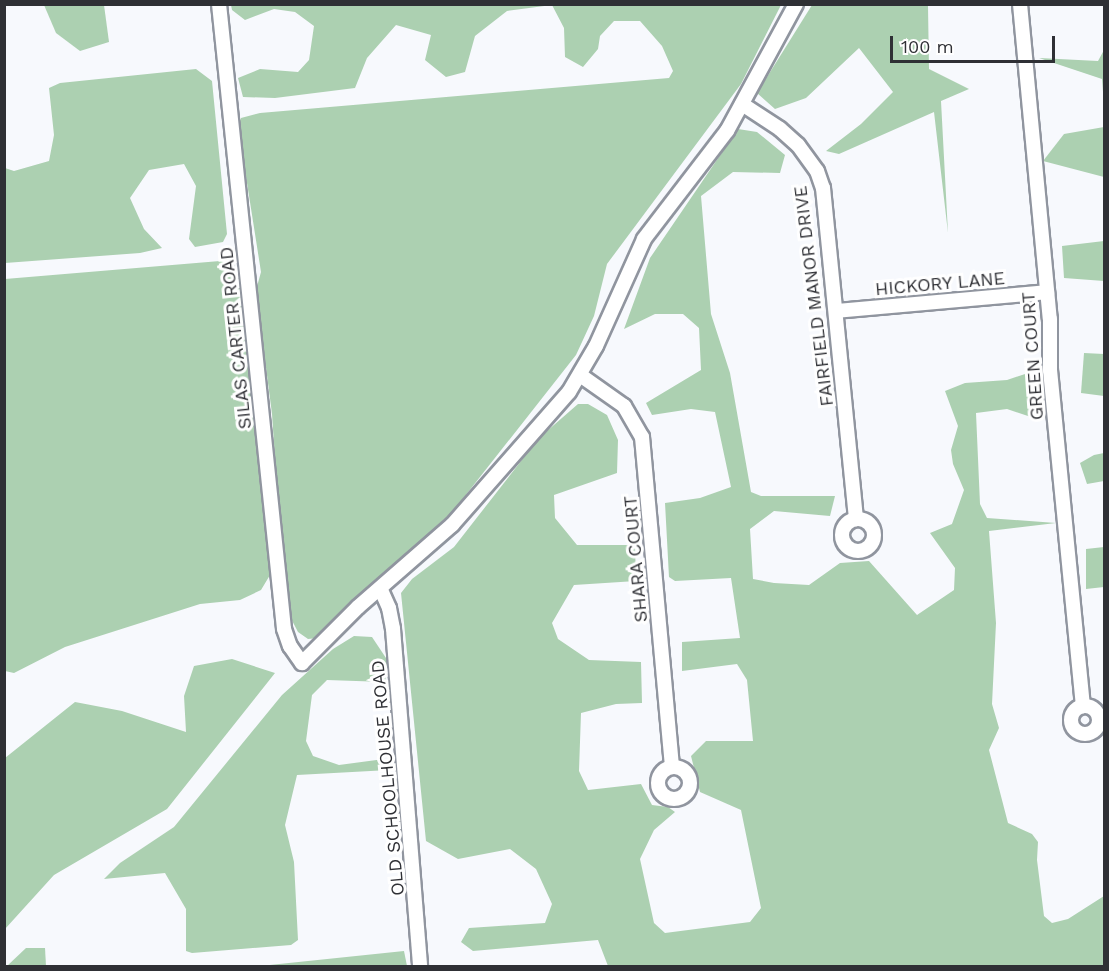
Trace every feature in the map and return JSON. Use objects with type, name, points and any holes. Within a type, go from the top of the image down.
[{"type":"street","name":"SILAS CARTER ROAD","points":[[219,4],[284,629],[290,646],[302,663],[358,606],[381,590]]},
{"type":"street","points":[[381,590],[452,525],[551,413],[580,375],[644,239],[720,140],[796,4]]},
{"type":"street","name":"GREEN COURT","points":[[1020,4],[1047,292],[1050,370],[1083,706]]},
{"type":"street","name":"FAIRFIELD MANOR DRIVE","points":[[742,104],[780,129],[798,145],[816,171],[826,211],[856,519]]},
{"type":"street","name":"HICKORY LANE","points":[[836,311],[1047,292]]},
{"type":"street","name":"SHARA COURT","points":[[580,375],[624,406],[642,437],[672,767]]},
{"type":"street","name":"OLD SCHOOLHOUSE ROAD","points":[[381,590],[389,608],[393,629],[420,966]]},
{"type":"green space","points":[[44,5],[104,5],[109,42],[80,51],[56,33]]},
{"type":"green space","points":[[231,5],[552,5],[507,11],[475,36],[465,72],[446,77],[425,60],[431,35],[396,25],[367,58],[355,88],[275,98],[243,97],[238,78],[260,69],[298,72],[309,60],[314,26],[295,12],[274,9],[245,20],[232,10]]},
{"type":"green space","points":[[552,5],[781,5],[741,84],[607,264],[594,316],[576,355],[454,510],[318,638],[308,639],[298,632],[285,607],[272,414],[256,290],[261,272],[238,126],[241,118],[260,113],[669,78],[673,71],[662,46],[640,21],[614,21],[600,36],[598,49],[583,67],[565,57],[564,28]]},
{"type":"green space","points":[[812,5],[937,5],[928,6],[929,69],[969,89],[941,101],[948,233],[934,112],[839,154],[826,151],[861,124],[893,92],[859,48],[806,98],[775,109],[757,93]]},
{"type":"green space","points":[[1104,50],[1104,105],[1102,79],[1039,58],[1098,61]]},
{"type":"green space","points":[[196,69],[212,81],[227,234],[223,242],[195,247],[189,239],[196,186],[184,164],[149,170],[130,198],[144,229],[162,248],[140,253],[5,263],[5,168],[14,171],[49,161],[54,135],[49,88],[60,83]]},
{"type":"green space","points":[[1104,127],[1104,177],[1043,161],[1064,134]]},
{"type":"green space","points":[[738,129],[757,132],[785,155],[780,173],[733,172],[701,196],[711,314],[730,373],[751,492],[761,496],[835,496],[830,516],[774,511],[750,529],[753,579],[809,585],[840,563],[869,561],[917,615],[954,590],[955,568],[930,533],[952,524],[964,490],[953,464],[951,450],[958,426],[945,391],[965,383],[1007,380],[1037,370],[1040,397],[1031,417],[1007,409],[976,413],[980,504],[987,518],[1056,523],[989,531],[996,623],[992,704],[999,728],[989,750],[1008,823],[1032,834],[1038,842],[1037,860],[1044,916],[1052,923],[1068,919],[1104,896],[1104,966],[608,966],[598,940],[473,951],[461,942],[469,928],[545,923],[552,904],[536,869],[510,849],[458,859],[426,841],[401,593],[412,579],[454,547],[539,438],[578,404],[588,404],[607,415],[618,440],[617,473],[554,495],[555,518],[577,545],[635,545],[636,581],[574,585],[552,623],[558,639],[589,660],[641,662],[642,703],[616,704],[581,713],[579,771],[588,790],[641,784],[652,805],[668,807],[675,812],[654,830],[640,859],[654,923],[665,933],[750,922],[761,908],[741,810],[700,792],[691,756],[706,741],[753,741],[747,680],[737,664],[682,671],[682,642],[740,638],[731,578],[675,581],[669,577],[665,503],[700,498],[731,487],[715,412],[691,409],[652,415],[646,403],[701,370],[699,328],[683,314],[655,314],[624,329],[650,258]]},
{"type":"green space","points":[[1104,241],[1104,281],[1064,278],[1062,246]]},
{"type":"green space","points":[[220,261],[234,264],[240,289],[273,570],[261,590],[240,600],[200,604],[65,647],[14,673],[5,671],[5,279]]},
{"type":"green space","points":[[1084,353],[1104,354],[1104,396],[1081,393]]},
{"type":"green space","points":[[1104,453],[1104,481],[1087,484],[1080,463],[1094,455]]},
{"type":"green space","points":[[1104,547],[1104,587],[1086,589],[1086,549]]},
{"type":"green space","points":[[354,636],[372,637],[388,661],[385,682],[327,680],[312,695],[306,741],[313,756],[339,765],[384,759],[389,770],[297,775],[285,825],[294,862],[298,940],[291,945],[192,953],[186,951],[186,909],[165,873],[104,879],[120,863],[174,827],[282,695],[333,649]]},
{"type":"green space","points":[[232,659],[275,673],[167,809],[54,875],[5,929],[5,758],[75,702],[122,711],[186,732],[184,696],[194,666]]},
{"type":"green space","points":[[26,948],[45,948],[46,966],[7,966]]},
{"type":"green space","points":[[404,951],[407,966],[260,966]]}]
